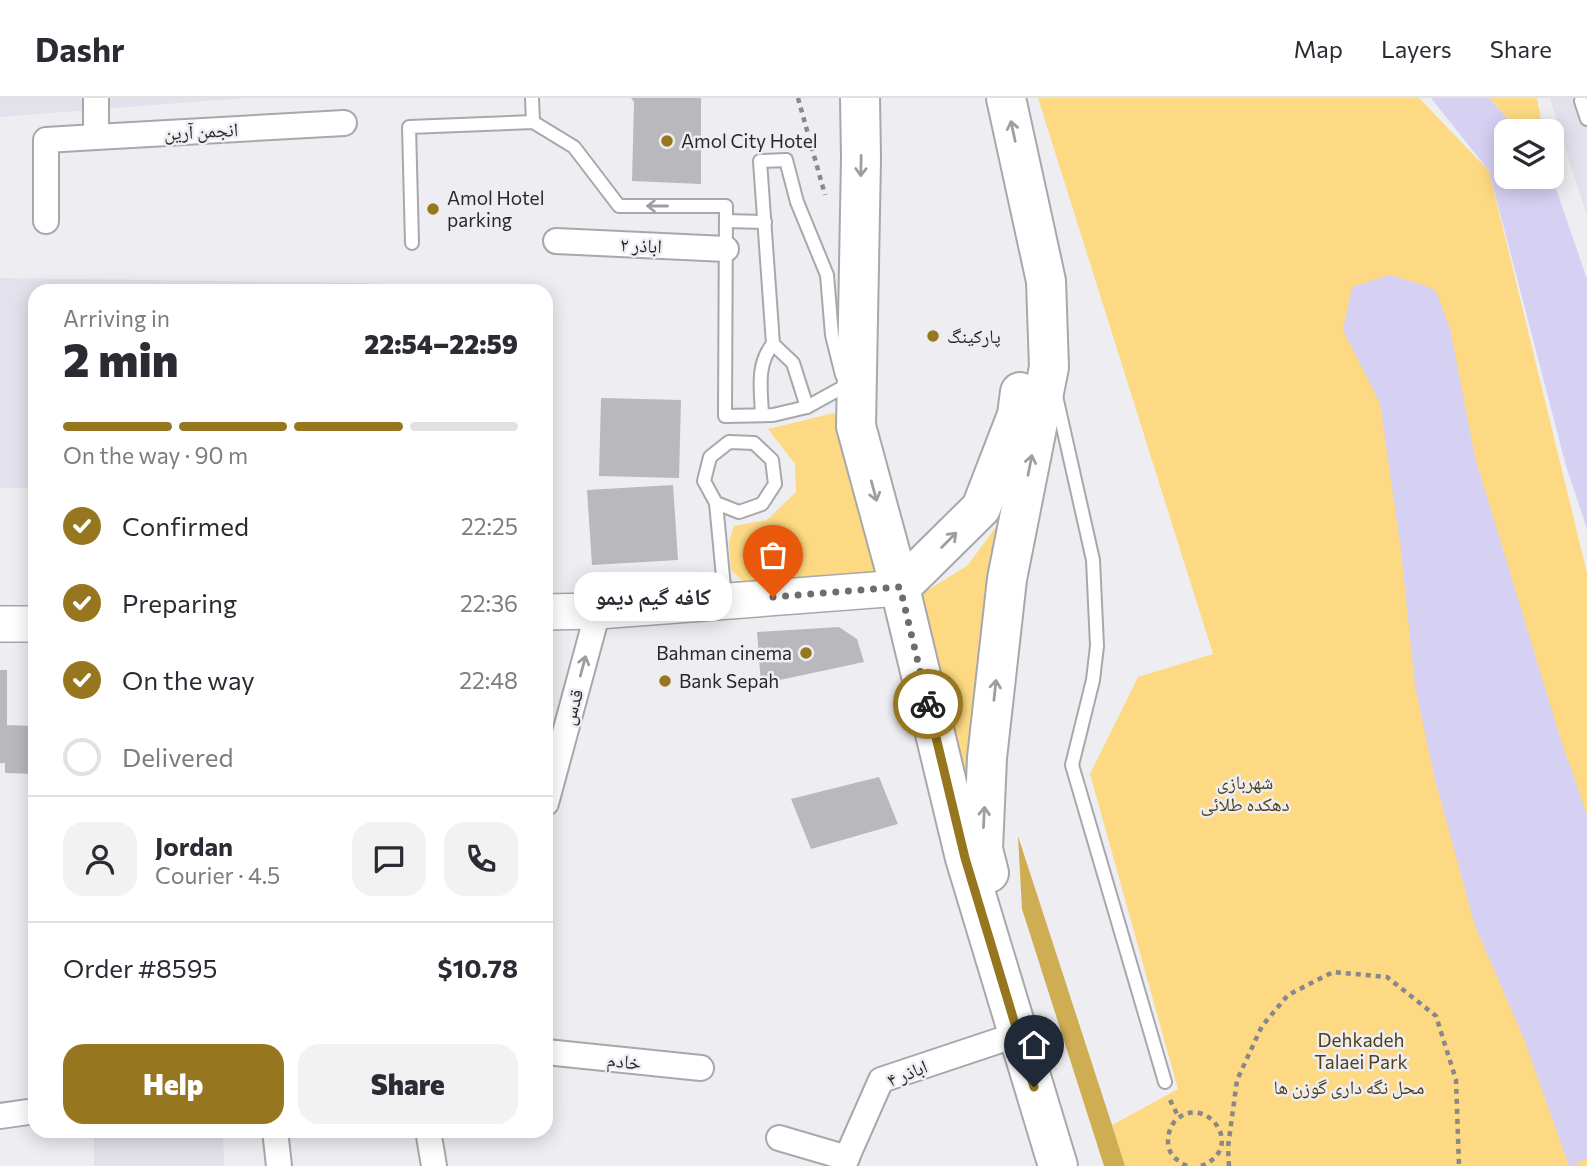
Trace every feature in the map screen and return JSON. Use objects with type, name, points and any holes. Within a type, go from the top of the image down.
[{"type":"main road","points":[[860,98],[856,426],[900,587],[965,858],[1058,1166]]},
{"type":"main road","points":[[1006,98],[1046,281],[1049,367],[1007,579],[988,758],[983,849],[1033,1029],[1076,1166]]},
{"type":"main road","points":[[553,612],[598,611],[900,587],[981,508],[1017,415],[1028,337],[1024,182]]},
{"type":"main road","points":[[0,624],[28,624]]},
{"type":"street","points":[[96,98],[96,136]]},
{"type":"street","name":"انجمن آرین","points":[[46,220],[46,140],[344,123]]},
{"type":"street","name":"اباذر ۲","points":[[556,242],[726,249]]},
{"type":"street","name":"قدس","points":[[553,777],[598,611]]},
{"type":"street","name":"اباذر ۴","points":[[845,1162],[881,1080],[1018,1034]]},
{"type":"street","name":"خادم","points":[[553,1053],[701,1069]]},
{"type":"street","points":[[0,1116],[28,1112]]},
{"type":"street","points":[[276,1138],[279,1166]]},
{"type":"street","points":[[429,1138],[434,1166]]},
{"type":"street","points":[[779,1138],[845,1162]]},
{"type":"lane","points":[[532,98],[533,122]]},
{"type":"lane","points":[[1581,101],[1587,119]]},
{"type":"lane","points":[[412,243],[409,127],[533,122],[575,147],[619,206],[726,206],[725,416],[773,415],[807,407],[845,386]]},
{"type":"lane","points":[[807,407],[793,363],[774,344],[760,161],[786,160],[797,202],[827,275],[832,335],[856,426]]},
{"type":"lane","points":[[726,220],[765,222]]},
{"type":"lane","points":[[762,415],[761,372],[764,355],[774,344]]},
{"type":"lane","points":[[1049,367],[1093,559],[1097,646],[1072,765],[1165,1082]]},
{"type":"lane","points":[[716,503],[738,512],[762,505],[775,484],[772,460],[754,443],[729,442],[710,457],[704,481],[716,503],[725,601]]},
{"type":"path","points":[[798,98],[829,208]]},
{"type":"path","points":[[1229,1166],[1229,1143],[1237,1080],[1262,1026],[1288,995],[1333,972],[1387,977],[1436,1016],[1456,1080],[1459,1166]]},
{"type":"path","points":[[1187,1166],[1173,1156],[1168,1148],[1168,1133],[1179,1118],[1195,1113],[1204,1115],[1217,1124],[1221,1133],[1222,1142],[1216,1157],[1201,1166]]},
{"type":"path","points":[[1222,1142],[1229,1143]]},
{"type":"shaded area","points":[[0,98],[246,98],[0,117]]},
{"type":"shaded area","points":[[1431,98],[1489,98],[1508,119],[1494,119],[1494,189],[1556,189],[1587,279],[1587,529],[1566,466],[1489,171]]},
{"type":"shaded area","points":[[1550,98],[1587,98],[1587,216],[1564,144],[1564,119],[1556,119]]},
{"type":"shaded area","points":[[1389,275],[1436,291],[1450,328],[1475,457],[1560,737],[1587,815],[1587,1158],[1572,1166],[1569,1166],[1524,1039],[1475,926],[1434,776],[1415,686],[1401,551],[1380,403],[1343,330],[1352,287]]},
{"type":"shaded area","points":[[0,278],[377,284],[28,284],[28,488],[0,488]]},
{"type":"shaded area","points":[[1018,836],[1125,1166],[1104,1166],[1022,909]]},
{"type":"shaded area","points":[[94,1138],[223,1138],[224,1166],[94,1166]]},
{"type":"green space","name":"Dehkadeh Talaei Park","points":[[1038,98],[1419,98],[1489,171],[1587,573],[1587,1166],[1125,1166],[1112,1125],[1178,1089],[1090,774],[1138,677],[1213,654]]},
{"type":"green space","points":[[1489,98],[1537,98],[1541,119],[1508,119]]},
{"type":"green space","points":[[834,413],[846,437],[880,573],[744,582],[731,570],[729,541],[734,526],[767,520],[796,492],[795,464],[768,429]]},
{"type":"green space","points":[[1007,505],[968,818],[922,594],[968,565],[998,524]]},
{"type":"building","name":"Amol City Hotel","points":[[631,98],[701,98],[701,184],[632,181],[634,102]]},
{"type":"building","points":[[601,398],[681,400],[679,478],[599,476]]},
{"type":"building","points":[[673,485],[678,560],[592,565],[587,490]]},
{"type":"building","points":[[839,627],[857,639],[864,662],[761,684],[757,632]]},
{"type":"building","points":[[0,670],[7,670],[7,725],[28,726],[28,774],[5,773],[5,763],[0,763]]},
{"type":"building","points":[[879,777],[898,824],[811,849],[791,799]]},
{"type":"way so far","points":[[773,597],[900,587],[928,704]]},
{"type":"place","name":"Amol City Hotel","points":[[667,141]]},
{"type":"place","name":"Amol Hotel parking","points":[[433,209]]},
{"type":"place","name":"پارکینگ","points":[[933,336]]},
{"type":"place","name":"کافه گیم دیمو","points":[[773,597]]},
{"type":"place","name":"Bahman cinema","points":[[806,653]]},
{"type":"place","name":"Bank Sepah","points":[[665,681]]},
{"type":"route","points":[[928,704],[965,858],[1034,1087]]},
{"type":"park label","name":"شهربازی دهکده طلائی","points":[[1245,793]]},
{"type":"park label","name":"محل نگه داری گوزن ها","points":[[1349,1087]]}]
